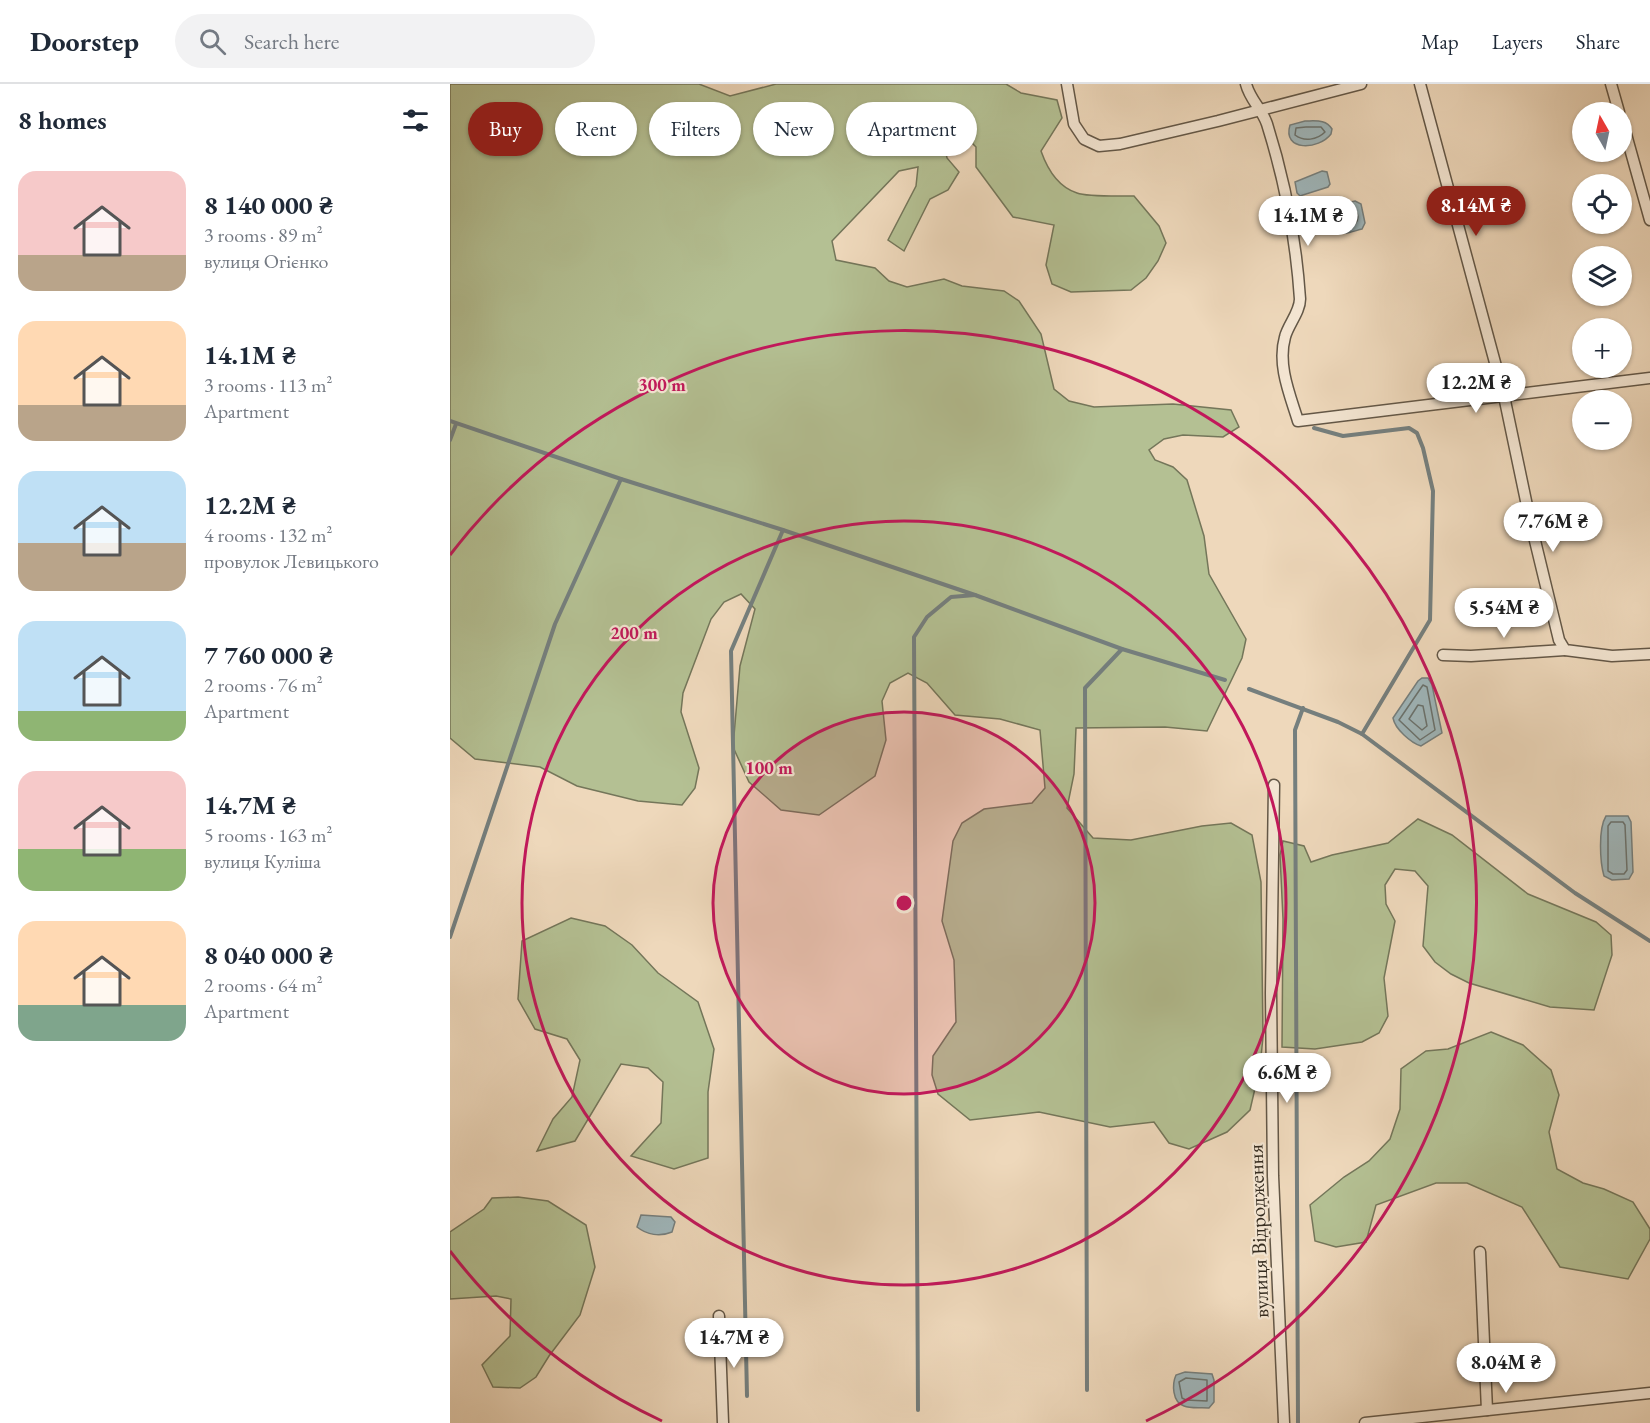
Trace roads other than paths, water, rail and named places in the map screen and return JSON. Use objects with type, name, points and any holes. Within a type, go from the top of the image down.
[{"type":"street","points":[[1066,84],[1074,124],[1084,139],[1099,146],[1120,144],[1260,111],[1361,84]]},
{"type":"street","points":[[1246,84],[1250,96],[1266,121],[1289,208],[1300,303],[1286,335],[1281,354],[1298,421],[1650,378]]},
{"type":"street","points":[[1420,84],[1504,396],[1530,520],[1559,640],[1565,650]]},
{"type":"street","points":[[1611,84],[1616,102]]},
{"type":"street","points":[[1632,156],[1650,220]]},
{"type":"street","points":[[1443,655],[1471,656],[1565,650],[1612,656],[1650,654]]},
{"type":"street","name":"вулиця Відродження","points":[[1274,785],[1271,993],[1273,1176],[1284,1423]]},
{"type":"street","points":[[1480,1252],[1487,1410]]},
{"type":"street","points":[[719,1316],[723,1423]]},
{"type":"street","points":[[1365,1423],[1650,1393]]},
{"type":"water","points":[[1305,121],[1320,121],[1327,124],[1332,129],[1331,134],[1311,145],[1296,144],[1291,140],[1289,134],[1290,125]]},
{"type":"water","points":[[1322,171],[1327,172],[1330,184],[1328,187],[1300,196],[1297,193],[1295,182]]},
{"type":"water","points":[[1355,201],[1361,204],[1365,223],[1362,229],[1340,232],[1334,217],[1334,206]]},
{"type":"water","points":[[1422,678],[1428,678],[1432,685],[1442,733],[1421,746],[1404,735],[1393,718]]},
{"type":"water","points":[[1606,816],[1628,816],[1631,822],[1633,872],[1629,879],[1612,880],[1604,876],[1601,846],[1603,822]]},
{"type":"water","points":[[641,1215],[671,1217],[675,1222],[672,1232],[658,1235],[641,1230],[637,1227]]},
{"type":"water","points":[[1185,1372],[1212,1374],[1214,1402],[1209,1408],[1187,1407],[1177,1401],[1174,1392],[1176,1375]]},
{"type":"waterway","points":[[450,421],[975,595],[1122,649],[1225,680]]},
{"type":"waterway","points":[[450,440],[456,424]]},
{"type":"waterway","points":[[1314,428],[1343,436],[1409,428],[1417,433],[1423,448],[1433,491],[1430,620],[1362,734]]},
{"type":"waterway","points":[[450,937],[555,624],[621,479]]},
{"type":"waterway","points":[[747,1396],[731,651],[783,530]]},
{"type":"waterway","points":[[918,1410],[914,637],[927,617],[951,597],[975,595]]},
{"type":"waterway","points":[[1087,1390],[1085,688],[1122,649]]},
{"type":"waterway","points":[[1249,689],[1338,722],[1362,734],[1575,893],[1650,941]]},
{"type":"waterway","points":[[1298,1423],[1295,730],[1303,708]]}]
